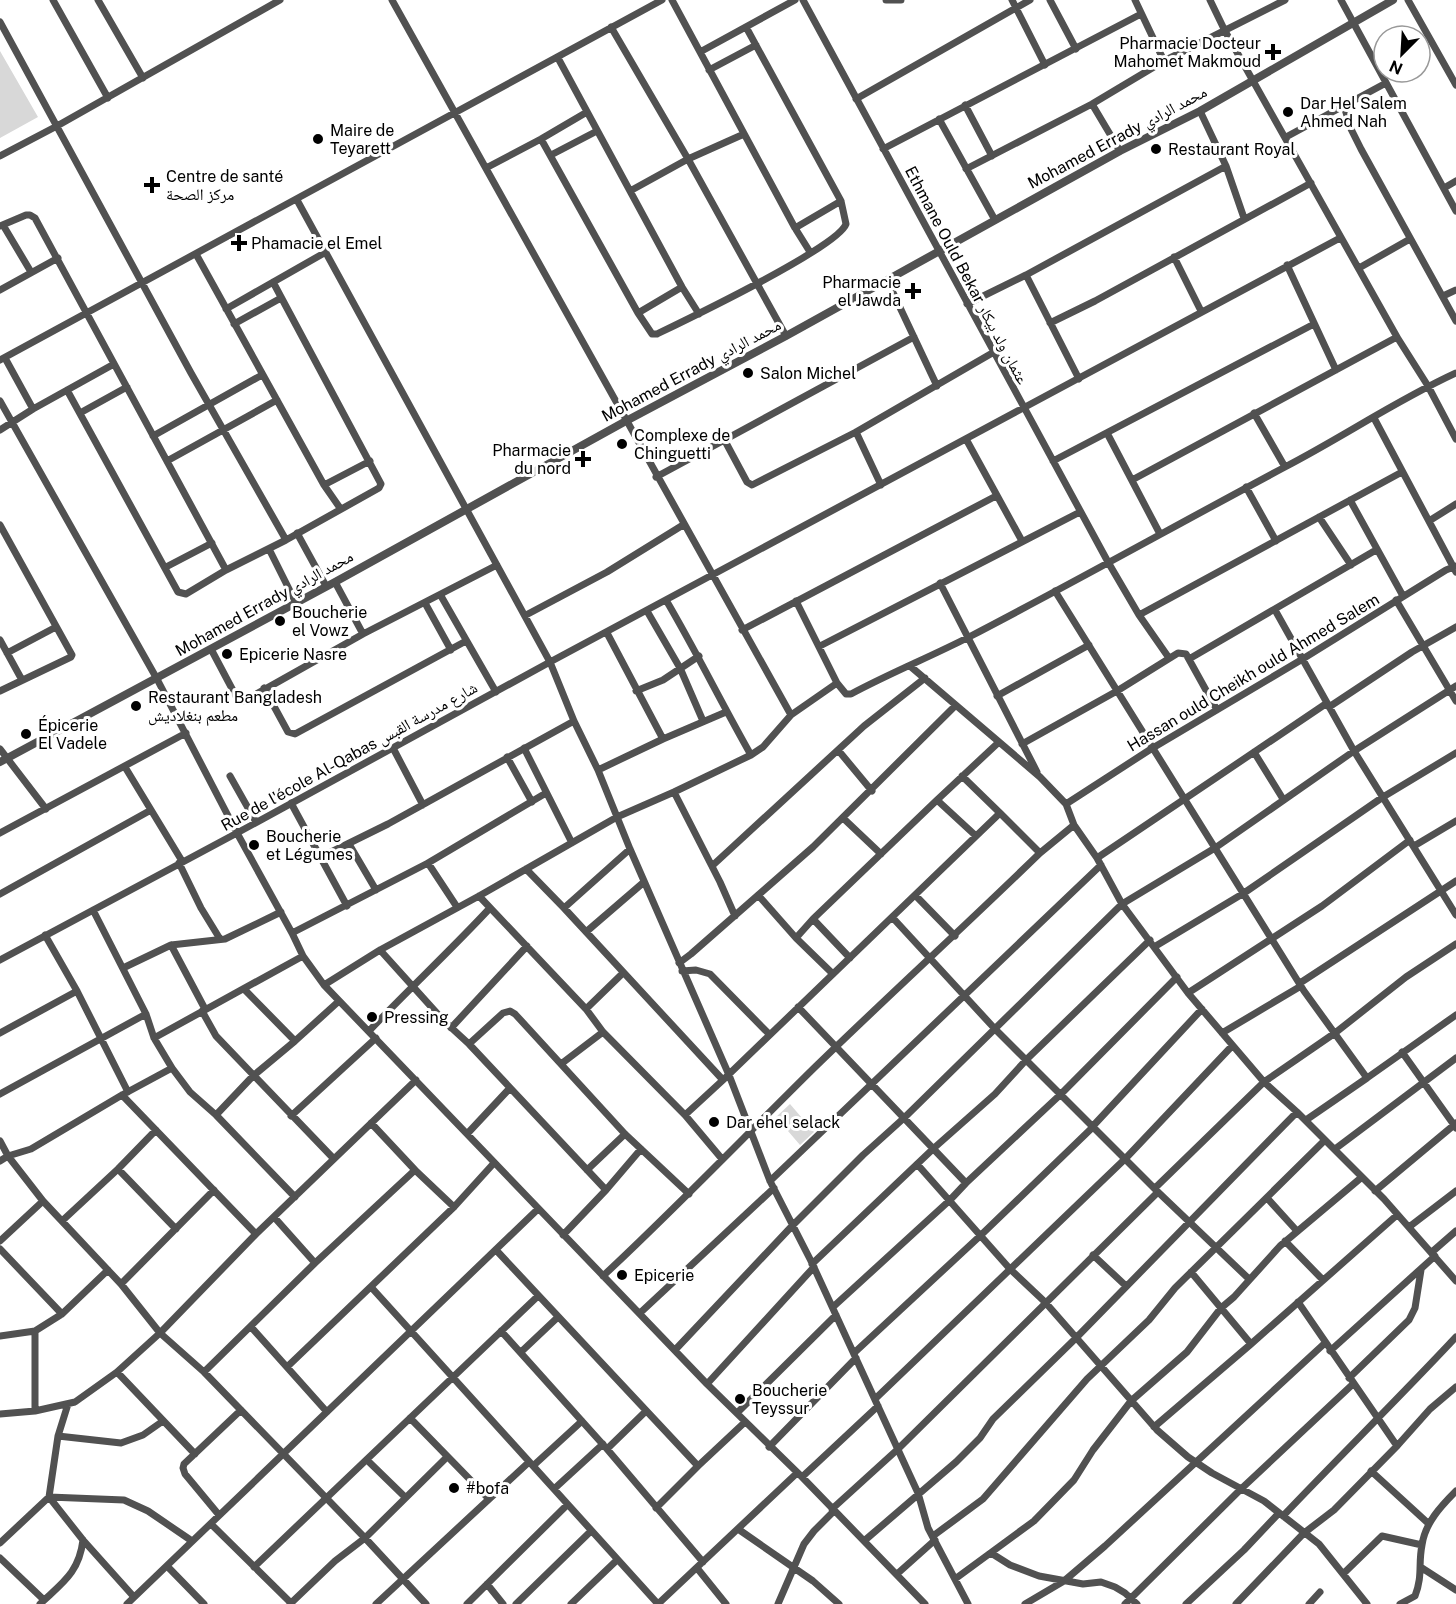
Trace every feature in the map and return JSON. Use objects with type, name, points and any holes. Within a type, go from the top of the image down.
[{"type":"street","points":[[53,0],[108,98]]},
{"type":"street","points":[[98,0],[143,78]]},
{"type":"street","points":[[0,156],[108,98],[280,0]]},
{"type":"street","points":[[392,0],[711,576],[791,715]]},
{"type":"street","points":[[33,409],[3,359],[662,0]]},
{"type":"street","points":[[672,0],[810,252]]},
{"type":"street","points":[[700,52],[795,0]]},
{"type":"street","name":"Ethmane Ould Bekar عثمان ولد بيكار","points":[[803,0],[1080,512],[1139,615],[1169,657]]},
{"type":"street","points":[[886,0],[901,0]]},
{"type":"street","points":[[1012,0],[1045,65]]},
{"type":"street","points":[[856,99],[1030,0]]},
{"type":"street","points":[[1050,0],[1076,48]]},
{"type":"street","points":[[1134,0],[1164,61]]},
{"type":"street","points":[[1210,0],[1340,238],[1428,386],[1456,439]]},
{"type":"street","points":[[966,169],[1092,104],[1164,61],[1285,0]]},
{"type":"street","points":[[1341,0],[1372,56]]},
{"type":"street","name":"Mohamed Errady محمد الرادي","points":[[4,760],[211,650],[1120,151],[1200,111],[1393,0]]},
{"type":"street","points":[[1408,0],[1456,85]]},
{"type":"street","points":[[884,149],[1141,14]]},
{"type":"street","points":[[0,22],[190,373],[210,404],[286,540]]},
{"type":"street","points":[[611,27],[688,159],[786,336]]},
{"type":"street","points":[[541,139],[638,313],[655,335],[804,258],[844,229],[846,224],[841,201],[746,27]]},
{"type":"street","points":[[709,70],[756,45]]},
{"type":"street","points":[[558,58],[682,287],[699,314]]},
{"type":"street","points":[[1286,137],[1384,84]]},
{"type":"street","points":[[1387,84],[1456,211]]},
{"type":"street","points":[[1092,104],[1120,151]]},
{"type":"street","points":[[965,105],[992,156]]},
{"type":"street","points":[[1344,106],[1351,129],[1456,321]]},
{"type":"street","points":[[1200,111],[1226,166],[1244,218]]},
{"type":"street","points":[[486,168],[587,112]]},
{"type":"street","points":[[939,119],[994,220]]},
{"type":"street","points":[[551,155],[597,131]]},
{"type":"street","points":[[630,191],[688,159],[744,134]]},
{"type":"street","points":[[967,304],[1026,275],[1226,166]]},
{"type":"street","points":[[1444,189],[1456,181]]},
{"type":"street","points":[[1050,322],[1095,301],[1311,183]]},
{"type":"street","points":[[297,200],[550,662],[574,721],[598,770],[726,1077],[752,1129],[770,1181],[813,1265],[898,1449],[918,1493],[928,1528],[968,1604]]},
{"type":"street","points":[[795,228],[841,201]]},
{"type":"street","points":[[31,272],[1,226],[26,215],[33,216],[58,258],[226,570]]},
{"type":"street","name":"Rue de l'école Al-Qabas شارع مدرسة القبس","points":[[0,960],[1340,238]]},
{"type":"street","points":[[1359,268],[1410,239]]},
{"type":"street","points":[[226,309],[326,252]]},
{"type":"street","points":[[196,254],[324,485],[340,508]]},
{"type":"street","points":[[1174,257],[1201,311]]},
{"type":"street","points":[[0,290],[58,258]]},
{"type":"street","points":[[1287,265],[1336,370]]},
{"type":"street","points":[[1026,275],[1079,379]]},
{"type":"street","points":[[887,280],[937,386]]},
{"type":"street","points":[[67,390],[178,592],[186,594],[379,488],[381,484],[273,282]]},
{"type":"street","points":[[638,313],[682,287]]},
{"type":"street","points":[[1443,296],[1456,290]]},
{"type":"street","points":[[234,324],[281,298]]},
{"type":"street","points":[[1053,461],[1314,324]]},
{"type":"street","points":[[1132,480],[1397,337]]},
{"type":"street","points":[[656,477],[914,338]]},
{"type":"street","points":[[725,441],[747,482],[752,485],[856,432],[994,352]]},
{"type":"street","points":[[0,430],[114,364]]},
{"type":"street","points":[[796,602],[837,683],[848,694],[968,638],[1285,467],[1428,386],[1456,373]]},
{"type":"street","points":[[153,436],[262,375]]},
{"type":"street","points":[[80,413],[127,387]]},
{"type":"street","points":[[167,461],[277,400]]},
{"type":"street","points":[[0,401],[157,679],[303,956],[324,985],[707,1384],[926,1604]]},
{"type":"street","points":[[1254,413],[1285,467]]},
{"type":"street","points":[[1374,418],[1455,569]]},
{"type":"street","points":[[856,432],[881,485]]},
{"type":"street","points":[[1107,433],[1160,534]]},
{"type":"street","points":[[966,439],[1022,541]]},
{"type":"street","points":[[324,485],[370,461]]},
{"type":"street","points":[[1139,615],[1402,472]]},
{"type":"street","points":[[1246,487],[1276,541]]},
{"type":"street","points":[[742,630],[996,496]]},
{"type":"street","points":[[1350,500],[1422,646],[1453,688],[1456,701]]},
{"type":"street","points":[[1429,521],[1456,504]]},
{"type":"street","points":[[820,646],[1080,512]]},
{"type":"street","points":[[1319,517],[1351,565]]},
{"type":"street","points":[[0,525],[71,653],[71,657],[0,691]]},
{"type":"street","points":[[526,615],[607,572],[683,525]]},
{"type":"street","points":[[297,534],[326,586]]},
{"type":"street","points":[[166,567],[212,543]]},
{"type":"street","points":[[269,549],[296,603]]},
{"type":"street","points":[[1189,659],[1376,550]]},
{"type":"street","points":[[211,650],[240,701],[363,634],[497,566]]},
{"type":"street","name":"Hassan ould Cheikh ould Ahmed Salem","points":[[1065,804],[1151,748],[1301,660],[1446,570],[1455,569]]},
{"type":"street","points":[[335,582],[363,634]]},
{"type":"street","points":[[940,583],[1040,777]]},
{"type":"street","points":[[1055,591],[1300,985],[1367,1078]]},
{"type":"street","points":[[441,596],[496,692]]},
{"type":"street","points":[[666,600],[699,656],[726,712],[751,755]]},
{"type":"street","points":[[426,603],[451,650]]},
{"type":"street","points":[[1275,610],[1354,751],[1456,915]]},
{"type":"street","points":[[647,611],[680,668],[703,722]]},
{"type":"street","points":[[7,653],[56,627]]},
{"type":"street","points":[[770,1181],[963,996],[1099,861],[1184,799],[1254,752],[1456,627]]},
{"type":"street","points":[[607,633],[663,739]]},
{"type":"street","points":[[0,640],[22,680]]},
{"type":"street","points":[[264,688],[288,732],[295,734],[466,641]]},
{"type":"street","points":[[997,696],[1089,645]]},
{"type":"street","points":[[1022,744],[1117,691],[1169,657],[1182,652],[1186,654],[1217,710]]},
{"type":"street","points":[[636,691],[663,680],[699,656]]},
{"type":"street","points":[[910,666],[1040,777],[1065,804],[1074,825],[1099,861],[1122,904],[1188,993],[1264,1082],[1335,1149],[1434,1254],[1456,1281]]},
{"type":"street","points":[[711,866],[864,726],[925,678]]},
{"type":"street","points":[[324,985],[380,950],[617,817],[751,755],[763,747],[791,715],[837,683]]},
{"type":"street","points":[[675,1350],[792,1226],[863,1155],[904,1118],[1122,904],[1215,848],[1354,751],[1453,688]]},
{"type":"street","points":[[679,963],[735,916],[843,818],[955,706]]},
{"type":"street","points":[[598,770],[726,712]]},
{"type":"street","points":[[321,857],[423,805],[574,721]]},
{"type":"street","points":[[0,833],[186,733]]},
{"type":"street","points":[[796,938],[813,919],[999,742]]},
{"type":"street","points":[[0,748],[4,760],[46,809]]},
{"type":"street","points":[[393,748],[423,805]]},
{"type":"street","points":[[524,748],[572,843]]},
{"type":"street","points":[[838,750],[872,790]]},
{"type":"street","points":[[1254,752],[1283,799]]},
{"type":"street","points":[[707,1384],[813,1265],[934,1148],[995,1094],[1027,1059],[1152,943],[1244,893],[1383,797],[1456,753]]},
{"type":"street","points":[[507,757],[532,802]]},
{"type":"street","points":[[125,767],[181,862],[201,908],[220,939]]},
{"type":"street","points":[[230,776],[256,822]]},
{"type":"street","points":[[962,776],[1040,853]]},
{"type":"street","points":[[674,792],[735,916]]},
{"type":"street","points":[[292,933],[428,863],[546,793]]},
{"type":"street","points":[[937,800],[976,836]]},
{"type":"street","points":[[291,803],[347,906]]},
{"type":"street","points":[[0,894],[151,810]]},
{"type":"street","points":[[685,1114],[1000,813]]},
{"type":"street","points":[[843,818],[881,854]]},
{"type":"street","points":[[1188,993],[1273,939],[1412,843],[1456,821]]},
{"type":"street","points":[[603,1276],[690,1194],[722,1159],[836,1047],[1040,853],[1074,825]]},
{"type":"street","points":[[349,844],[376,890]]},
{"type":"street","points":[[564,908],[630,849]]},
{"type":"street","points":[[428,863],[458,907]]},
{"type":"street","points":[[526,869],[623,973],[726,1077]]},
{"type":"street","points":[[1222,1033],[1300,985],[1456,880]]},
{"type":"street","points":[[586,932],[644,882]]},
{"type":"street","points":[[758,895],[832,974]]},
{"type":"street","points":[[915,895],[955,936]]},
{"type":"street","points":[[479,896],[586,1009],[603,1032],[685,1114],[722,1159]]},
{"type":"street","points":[[369,1031],[411,986],[451,951],[490,908]]},
{"type":"street","points":[[93,910],[146,1014],[154,1038],[172,1068],[190,1092],[216,1115],[295,1197]]},
{"type":"street","points":[[123,968],[171,945],[225,939],[281,912]]},
{"type":"street","points":[[892,917],[995,1029],[1249,1279]]},
{"type":"street","points":[[813,919],[850,958]]},
{"type":"street","points":[[45,936],[77,991],[125,1094],[156,1130],[256,1234]]},
{"type":"street","points":[[778,1604],[804,1544],[833,1510],[898,1449],[1264,1082],[1335,1033],[1406,977],[1456,944]]},
{"type":"street","points":[[171,945],[216,1036],[334,1159]]},
{"type":"street","points":[[451,1028],[527,946]]},
{"type":"street","points":[[380,950],[411,986],[469,1044],[606,1191]]},
{"type":"street","points":[[154,1038],[303,956]]},
{"type":"street","points":[[682,971],[696,970],[710,974],[769,1034]]},
{"type":"street","points":[[586,1009],[623,973]]},
{"type":"street","points":[[833,1307],[1061,1094],[1177,977]]},
{"type":"street","points":[[244,989],[295,1041]]},
{"type":"street","points":[[0,1034],[77,991]]},
{"type":"street","points":[[216,1115],[253,1076],[339,1001]]},
{"type":"street","points":[[798,1007],[966,1183]]},
{"type":"street","points":[[769,1447],[855,1355],[1094,1126],[1202,1010]]},
{"type":"street","points":[[469,1044],[503,1013],[510,1011],[625,1134],[690,1194]]},
{"type":"street","points":[[0,1094],[146,1014]]},
{"type":"street","points":[[1306,1120],[1456,1015]]},
{"type":"street","points":[[561,1064],[603,1032]]},
{"type":"street","points":[[291,1116],[376,1038]]},
{"type":"street","points":[[371,1287],[658,1604],[800,1475],[876,1402],[1126,1158],[1232,1046]]},
{"type":"street","points":[[1375,1191],[1455,1125],[1402,1052]]},
{"type":"street","points":[[1335,1149],[1456,1058]]},
{"type":"street","points":[[0,1161],[31,1149],[172,1068]]},
{"type":"street","points":[[0,1414],[35,1411],[68,1404],[85,1396],[117,1372],[416,1080]]},
{"type":"street","points":[[467,1134],[510,1088]]},
{"type":"street","points":[[864,1541],[964,1454],[980,1438],[993,1419],[1298,1112]]},
{"type":"street","points":[[371,1123],[454,1207]]},
{"type":"street","points":[[62,1221],[156,1130]]},
{"type":"street","points":[[587,1170],[625,1134]]},
{"type":"street","points":[[897,1574],[934,1538],[983,1499],[1099,1366],[1149,1320],[1175,1288],[1325,1140]]},
{"type":"street","points":[[0,1141],[8,1156],[42,1201],[121,1284],[159,1333],[204,1372],[426,1604]]},
{"type":"street","points":[[563,1235],[606,1191],[641,1149]]},
{"type":"street","points":[[287,1366],[454,1207],[494,1163]]},
{"type":"street","points":[[917,1164],[1010,1269],[1045,1302],[1154,1427],[1196,1462],[1240,1490],[1257,1496],[1319,1544],[1367,1604]]},
{"type":"street","points":[[118,1169],[176,1229]]},
{"type":"street","points":[[204,1372],[315,1263],[415,1170]]},
{"type":"street","points":[[956,1579],[1034,1521],[1074,1480],[1093,1450],[1131,1401],[1186,1352],[1221,1308],[1234,1298],[1286,1241],[1362,1177]]},
{"type":"street","points":[[640,1313],[774,1188]]},
{"type":"street","points":[[121,1284],[214,1190]]},
{"type":"street","points":[[1409,1227],[1456,1191]]},
{"type":"street","points":[[1267,1198],[1297,1232]]},
{"type":"street","points":[[0,1241],[42,1201]]},
{"type":"street","points":[[127,1604],[538,1209]]},
{"type":"street","points":[[1154,1427],[1397,1215]]},
{"type":"street","points":[[274,1217],[315,1263]]},
{"type":"street","points":[[1330,1351],[1421,1269],[1456,1231]]},
{"type":"street","points":[[1286,1241],[1323,1280]]},
{"type":"street","points":[[0,1249],[62,1314]]},
{"type":"street","points":[[496,1250],[698,1466]]},
{"type":"street","points":[[1093,1255],[1126,1286]]},
{"type":"street","points":[[1125,1604],[1351,1381],[1409,1320],[1415,1308],[1421,1269]]},
{"type":"street","points":[[0,1336],[35,1331],[62,1314],[108,1270]]},
{"type":"street","points":[[1191,1272],[1251,1344]]},
{"type":"street","points":[[254,1567],[538,1296]]},
{"type":"street","points":[[1298,1302],[1397,1446]]},
{"type":"street","points":[[737,1413],[836,1315]]},
{"type":"street","points":[[520,1352],[558,1317]]},
{"type":"street","points":[[250,1328],[327,1412]]},
{"type":"street","points":[[35,1331],[35,1411]]},
{"type":"street","points":[[501,1331],[605,1446],[703,1562]]},
{"type":"street","points":[[1186,1604],[1378,1420],[1456,1337]]},
{"type":"street","points":[[1025,1604],[1064,1581],[1325,1343]]},
{"type":"street","points":[[117,1372],[195,1454]]},
{"type":"street","points":[[1236,1604],[1304,1533],[1334,1509],[1397,1446],[1430,1409],[1456,1387]]},
{"type":"street","points":[[0,1543],[49,1497],[58,1436],[68,1404]]},
{"type":"street","points":[[219,1515],[185,1474],[183,1466],[241,1410]]},
{"type":"street","points":[[554,1489],[646,1411]]},
{"type":"street","points":[[410,1418],[488,1498]]},
{"type":"street","points":[[58,1436],[122,1443],[143,1435],[163,1421]]},
{"type":"street","points":[[376,1604],[488,1498],[582,1421]]},
{"type":"street","points":[[656,1508],[746,1422]]},
{"type":"street","points":[[211,1524],[291,1604],[335,1561],[365,1538],[447,1456]]},
{"type":"street","points":[[367,1460],[405,1497]]},
{"type":"street","points":[[1371,1471],[1429,1524]]},
{"type":"street","points":[[1400,1604],[1414,1600],[1421,1581],[1422,1545],[1429,1524],[1442,1504],[1456,1491]]},
{"type":"street","points":[[49,1497],[82,1540],[134,1597]]},
{"type":"street","points":[[49,1497],[113,1498],[130,1502],[148,1510],[192,1541]]},
{"type":"street","points":[[467,1604],[567,1504]]},
{"type":"street","points":[[738,1529],[825,1590],[839,1604]]},
{"type":"street","points":[[516,1604],[591,1531]]},
{"type":"street","points":[[1343,1574],[1382,1536],[1422,1545]]},
{"type":"street","points":[[0,1558],[42,1602],[71,1575],[76,1567],[82,1540]]},
{"type":"street","points":[[991,1553],[1030,1574],[1083,1584],[1101,1582],[1115,1587],[1137,1604]]},
{"type":"street","points":[[571,1604],[617,1560]]},
{"type":"street","points":[[167,1566],[204,1604]]},
{"type":"street","points":[[697,1568],[726,1604]]},
{"type":"street","points":[[1422,1568],[1456,1590]]},
{"type":"street","points":[[487,1584],[503,1604]]},
{"type":"street","points":[[1309,1604],[1320,1592]]},
{"type":"shaded area","points":[[0,51],[38,117],[0,138]]},
{"type":"shaded area","points":[[790,1104],[814,1132],[800,1145],[776,1117]]},
{"type":"place","name":"Pharmacie Docteur Mahomet Makmoud","points":[[1273,52]]},
{"type":"place","name":"Dar Hel Salem Ahmed Nah","points":[[1288,112]]},
{"type":"place","name":"Maire de Teyarett","points":[[318,139]]},
{"type":"place","name":"Restaurant Royal","points":[[1156,149]]},
{"type":"place","name":"Centre de santé مركز الصحة","points":[[152,185]]},
{"type":"place","name":"Phamacie el Emel","points":[[239,243]]},
{"type":"place","name":"Pharmacie el Jawda","points":[[913,291]]},
{"type":"place","name":"Salon Michel","points":[[748,373]]},
{"type":"place","name":"Complexe de Chinguetti","points":[[622,444]]},
{"type":"place","name":"Pharmacie du nord","points":[[583,459]]},
{"type":"place","name":"Boucherie el Vowz","points":[[280,621]]},
{"type":"place","name":"Epicerie Nasre","points":[[227,654]]},
{"type":"place","name":"Restaurant Bangladesh مطعم بنغلاديش","points":[[136,706]]},
{"type":"place","name":"Épicerie El Vadele","points":[[26,734]]},
{"type":"place","name":"Boucherie et Légumes","points":[[254,845]]},
{"type":"place","name":"Pressing","points":[[372,1017]]},
{"type":"place","name":"Dar ehel selack","points":[[714,1122]]},
{"type":"place","name":"Epicerie","points":[[622,1275]]},
{"type":"place","name":"Boucherie Teyssur","points":[[740,1399]]},
{"type":"place","name":"#bofa","points":[[454,1488]]}]
